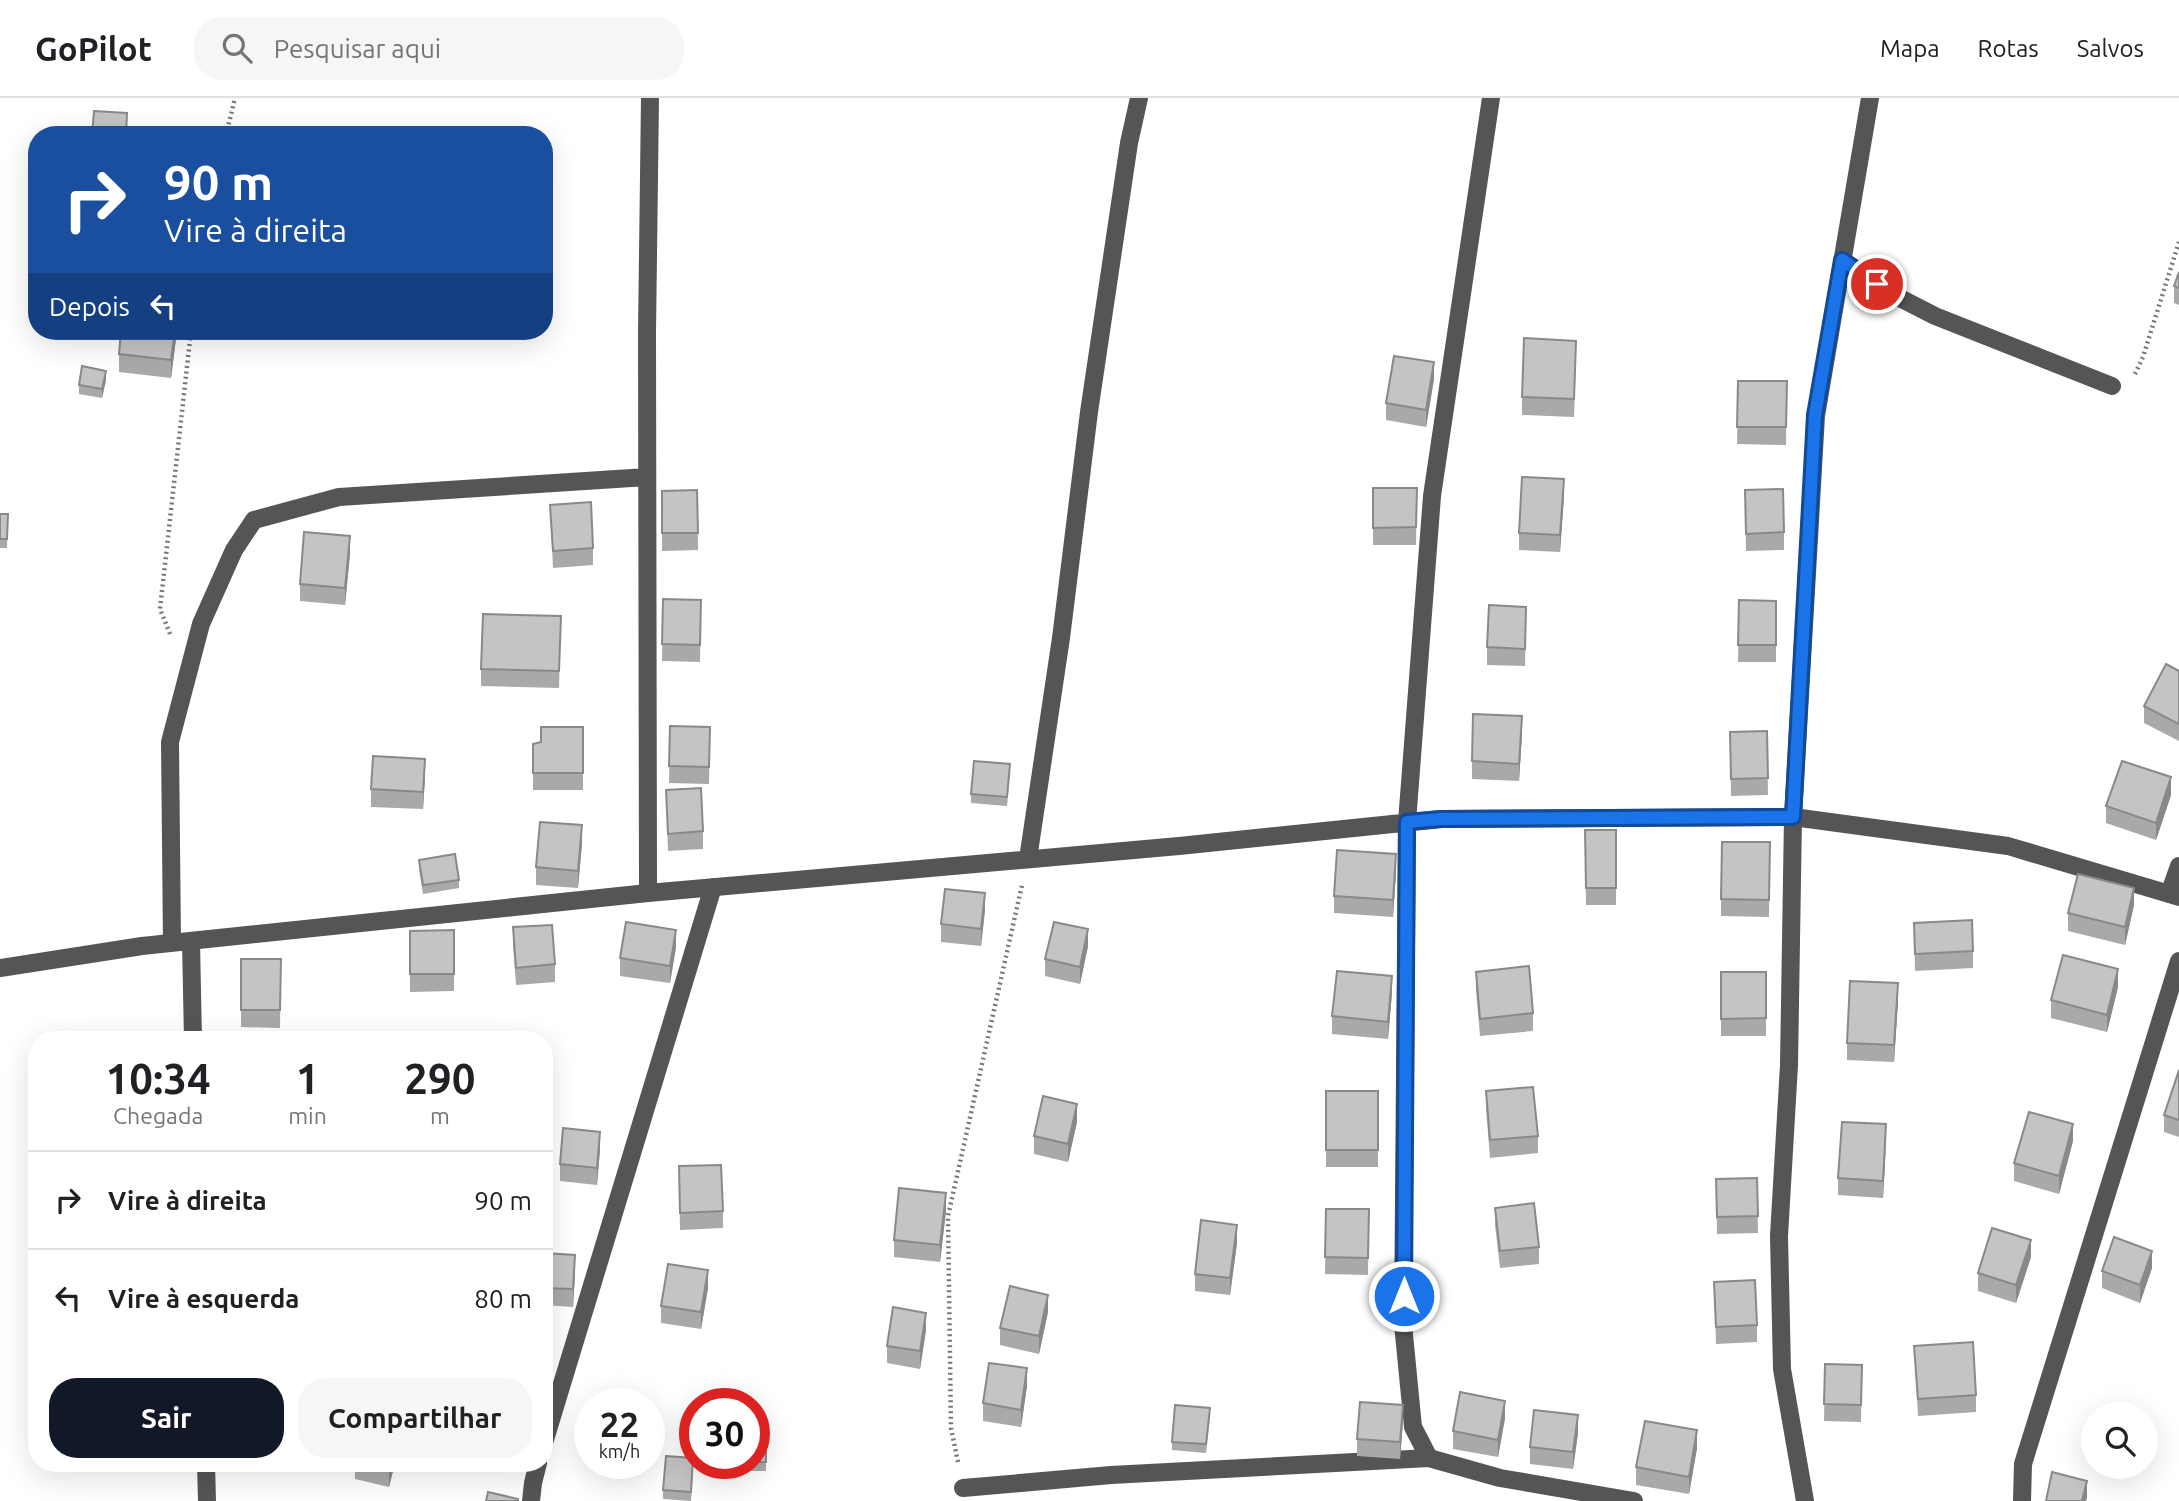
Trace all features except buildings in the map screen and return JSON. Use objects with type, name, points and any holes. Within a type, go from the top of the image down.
[{"type":"street","points":[[648,893],[650,98]]},
{"type":"street","points":[[1028,859],[1061,638],[1093,385],[1129,142],[1139,98]]},
{"type":"street","points":[[1429,1458],[1413,1427],[1404,1324],[1407,822],[1432,496],[1491,98]]},
{"type":"street","points":[[1805,1501],[1782,1369],[1779,1236],[1789,1065],[1793,817],[1815,415],[1870,98]]},
{"type":"street","points":[[1842,260],[1894,295],[1935,316],[2112,386]]},
{"type":"street","points":[[172,943],[170,742],[201,624],[234,550],[254,520],[339,496],[647,477]]},
{"type":"street","points":[[0,968],[172,943],[648,893],[1441,819],[1793,817],[2008,846],[2174,896],[2179,866]]},
{"type":"street","points":[[553,1414],[713,887]]},
{"type":"street","points":[[191,941],[193,1031]]},
{"type":"street","points":[[2022,1501],[2022,1464],[2179,961]]},
{"type":"street","points":[[963,1488],[1111,1475],[1429,1458],[1500,1478],[1634,1501]]},
{"type":"street","points":[[205,1472],[207,1501]]},
{"type":"street","points":[[531,1501],[536,1472]]},
{"type":"path","points":[[228,126],[235,98]]},
{"type":"path","points":[[2112,386],[2133,377],[2143,357],[2179,242]]},
{"type":"path","points":[[187,679],[160,609],[190,340]]},
{"type":"path","points":[[963,1488],[951,1428],[948,1216],[1028,859]]},
{"type":"route","points":[[1404,1296],[1407,822],[1441,819],[1793,817],[1815,415],[1842,260],[1877,284]]}]
